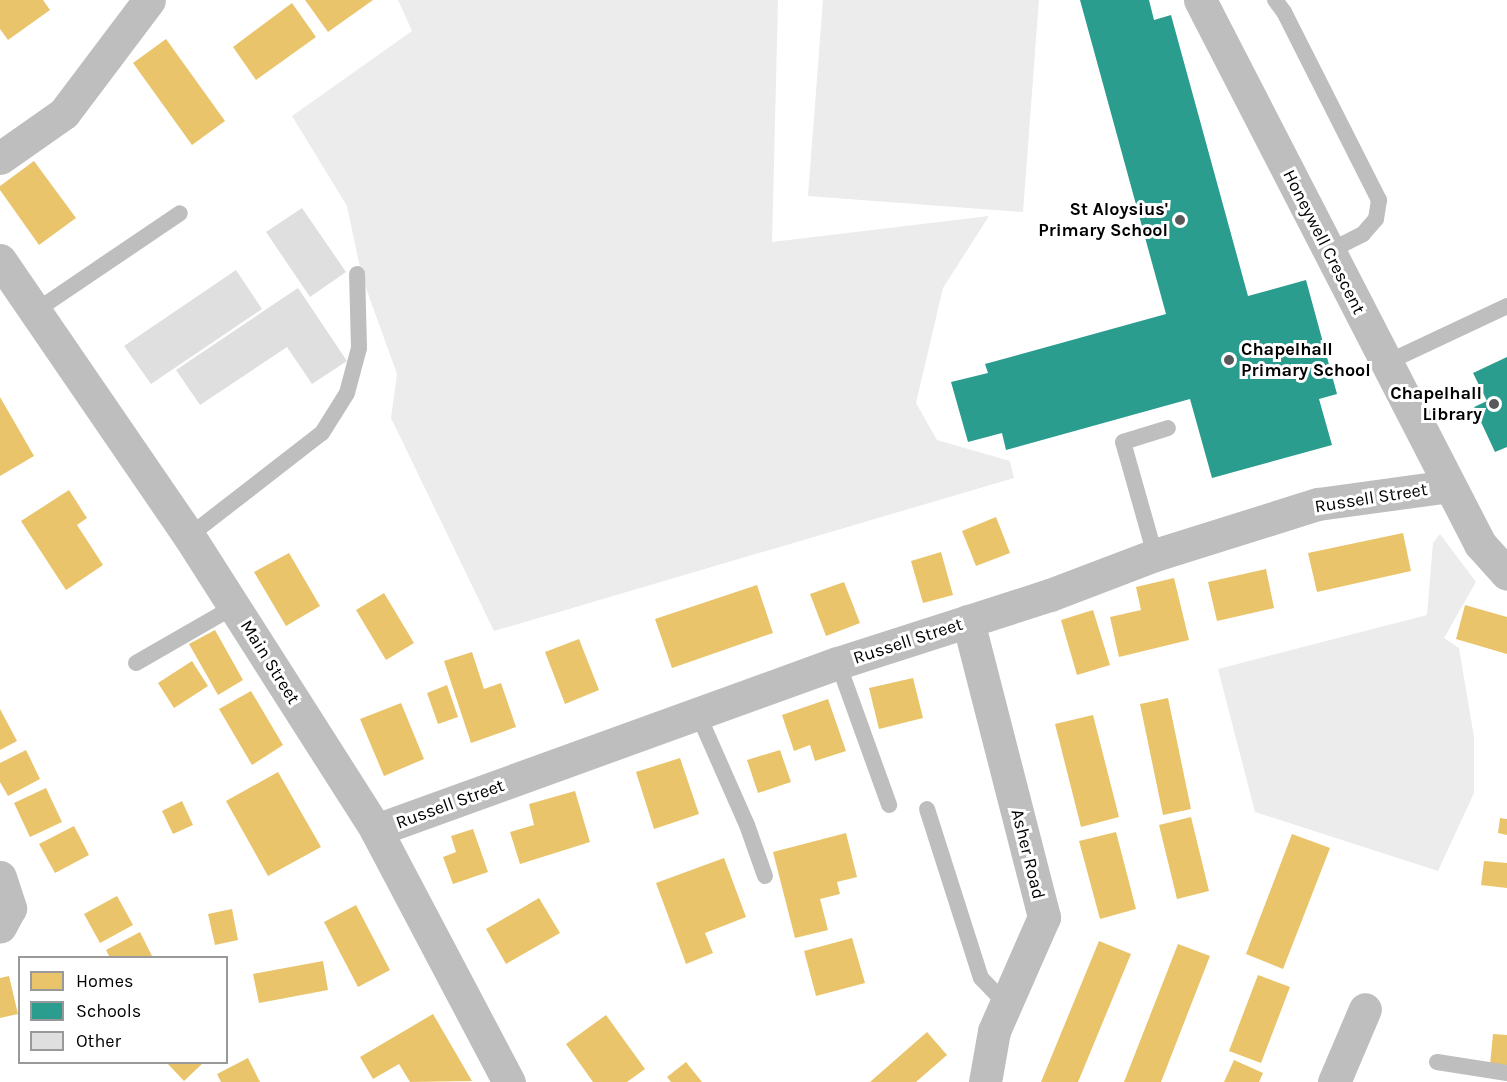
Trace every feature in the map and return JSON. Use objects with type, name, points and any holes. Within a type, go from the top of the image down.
[{"type":"street","points":[[0,158],[64,113],[148,0]]},
{"type":"street","name":"Honeywell Crescent","points":[[1203,1],[1449,486],[1480,544],[1507,574]]},
{"type":"street","name":"Main Street","points":[[0,260],[189,536],[376,830],[509,1082]]},
{"type":"street","name":"Russell Street","points":[[376,830],[838,663],[1050,595],[1155,555],[1318,504],[1449,486]]},
{"type":"street","name":"Asher Road","points":[[969,621],[1044,917],[993,1031],[985,1082]]},
{"type":"street","points":[[0,877],[10,908],[0,927]]},
{"type":"street","points":[[1334,1082],[1365,1009]]},
{"type":"lane","points":[[1275,0],[1284,12],[1379,200],[1376,219],[1363,234],[1329,251]]},
{"type":"lane","points":[[34,312],[180,213]]},
{"type":"lane","points":[[189,536],[322,433],[347,393],[359,348],[357,274]]},
{"type":"lane","points":[[1386,363],[1507,306]]},
{"type":"lane","points":[[1155,555],[1123,442],[1168,428]]},
{"type":"lane","points":[[136,663],[235,606]]},
{"type":"lane","points":[[838,663],[889,805]]},
{"type":"lane","points":[[698,714],[747,825],[765,876]]},
{"type":"lane","points":[[927,808],[981,978],[1006,1005]]},
{"type":"lane","points":[[1437,1062],[1507,1073]]},
{"type":"shaded area","points":[[398,0],[778,0],[772,242],[989,216],[943,288],[916,403],[937,440],[1010,461],[1014,478],[494,631],[391,418],[397,374],[362,277],[347,206],[292,116],[412,31]]},
{"type":"shaded area","points":[[823,0],[1039,0],[1023,212],[808,196]]},
{"type":"shaded area","points":[[1440,534],[1476,582],[1444,638],[1459,648],[1474,737],[1474,793],[1438,871],[1255,812],[1218,669],[1427,615],[1433,543]]},
{"type":"building: Homes","points":[[0,0],[43,0],[50,10],[8,40],[0,29]]},
{"type":"building: Homes","points":[[305,0],[373,0],[328,32]]},
{"type":"building: Homes","points":[[292,3],[316,37],[256,80],[233,47]]},
{"type":"building: Homes","points":[[166,39],[225,121],[192,145],[133,63]]},
{"type":"building: Homes","points":[[34,161],[76,218],[39,245],[0,190],[0,186]]},
{"type":"building: Homes","points":[[0,397],[34,456],[0,476]]},
{"type":"building: Homes","points":[[69,490],[87,518],[77,525],[103,565],[66,590],[21,521]]},
{"type":"building: Homes","points":[[996,517],[1010,553],[976,566],[962,531]]},
{"type":"building: Homes","points":[[1403,533],[1411,571],[1317,592],[1308,553]]},
{"type":"building: Homes","points":[[941,552],[953,595],[923,603],[911,561]]},
{"type":"building: Homes","points":[[289,553],[320,606],[286,626],[254,572]]},
{"type":"building: Homes","points":[[1266,569],[1274,608],[1217,621],[1208,582]]},
{"type":"building: Homes","points":[[1174,578],[1189,640],[1119,657],[1110,617],[1141,610],[1136,587]]},
{"type":"building: Homes","points":[[844,582],[860,623],[826,636],[810,594]]},
{"type":"building: Homes","points":[[757,585],[773,633],[672,668],[655,619]]},
{"type":"building: Homes","points":[[384,593],[414,643],[386,660],[356,610]]},
{"type":"building: Homes","points":[[1465,605],[1507,617],[1507,654],[1456,639]]},
{"type":"building: Homes","points":[[1093,610],[1110,665],[1077,675],[1061,620]]},
{"type":"building: Homes","points":[[215,630],[243,680],[218,695],[189,644]]},
{"type":"building: Homes","points":[[579,639],[599,690],[565,704],[545,652]]},
{"type":"building: Homes","points":[[472,652],[484,689],[501,683],[516,727],[471,743],[444,661]]},
{"type":"building: Homes","points":[[192,661],[208,686],[174,708],[158,683]]},
{"type":"building: Homes","points":[[913,678],[923,718],[879,729],[869,688]]},
{"type":"building: Homes","points":[[447,685],[458,717],[438,724],[427,693]]},
{"type":"building: Homes","points":[[251,691],[283,745],[252,765],[219,709]]},
{"type":"building: Homes","points":[[1168,698],[1191,809],[1163,815],[1140,704]]},
{"type":"building: Homes","points":[[828,699],[846,751],[815,761],[810,745],[794,751],[782,715]]},
{"type":"building: Homes","points":[[401,703],[424,759],[384,776],[360,719]]},
{"type":"building: Homes","points":[[0,709],[17,741],[0,750]]},
{"type":"building: Homes","points":[[1093,715],[1119,817],[1081,827],[1055,724]]},
{"type":"building: Homes","points":[[26,750],[40,779],[8,796],[0,782],[0,763]]},
{"type":"building: Homes","points":[[780,750],[791,782],[758,793],[747,760]]},
{"type":"building: Homes","points":[[680,758],[699,814],[654,829],[636,772]]},
{"type":"building: Homes","points":[[278,772],[321,847],[268,876],[226,801]]},
{"type":"building: Homes","points":[[46,788],[62,822],[30,837],[14,803]]},
{"type":"building: Homes","points":[[575,791],[590,842],[520,864],[510,832],[534,825],[529,804]]},
{"type":"building: Homes","points":[[182,801],[193,825],[173,834],[162,811]]},
{"type":"building: Homes","points":[[1191,817],[1209,891],[1177,899],[1159,825]]},
{"type":"building: Homes","points":[[1500,818],[1507,819],[1507,835],[1498,833]]},
{"type":"building: Homes","points":[[74,826],[89,855],[55,873],[39,844]]},
{"type":"building: Homes","points":[[473,829],[488,872],[453,884],[443,857],[456,852],[451,836]]},
{"type":"building: Homes","points":[[1116,832],[1136,909],[1100,919],[1079,841]]},
{"type":"building: Homes","points":[[846,833],[857,877],[837,882],[840,894],[820,899],[828,930],[795,938],[773,852]]},
{"type":"building: Homes","points":[[1292,834],[1330,848],[1283,969],[1246,954]]},
{"type":"building: Homes","points":[[724,858],[746,917],[705,933],[713,953],[686,964],[656,883]]},
{"type":"building: Homes","points":[[1484,861],[1507,863],[1507,888],[1481,885]]},
{"type":"building: Homes","points":[[117,896],[133,925],[100,943],[84,914]]},
{"type":"building: Homes","points":[[539,898],[560,933],[506,964],[486,929]]},
{"type":"building: Homes","points":[[356,905],[390,970],[358,987],[324,922]]},
{"type":"building: Homes","points":[[232,909],[238,940],[215,945],[208,914]]},
{"type":"building: Homes","points":[[140,932],[152,956],[109,956],[106,950]]},
{"type":"building: Homes","points":[[852,938],[865,983],[816,996],[804,951]]},
{"type":"building: Homes","points":[[1099,941],[1131,954],[1078,1082],[1041,1082]]},
{"type":"building: Homes","points":[[1178,944],[1210,956],[1161,1082],[1124,1082]]},
{"type":"building: Homes","points":[[323,961],[328,990],[259,1003],[253,974]]},
{"type":"building: Homes","points":[[1258,975],[1290,987],[1261,1063],[1229,1051]]},
{"type":"building: Homes","points":[[9,976],[18,1014],[0,1018],[0,978]]},
{"type":"building: Homes","points":[[433,1014],[472,1081],[410,1082],[399,1064],[373,1079],[360,1057]]},
{"type":"building: Homes","points":[[606,1015],[645,1069],[627,1082],[593,1082],[566,1044]]},
{"type":"building: Homes","points":[[927,1032],[947,1055],[916,1082],[870,1082]]},
{"type":"building: Homes","points":[[1493,1034],[1507,1035],[1507,1066],[1490,1065]]},
{"type":"building: Homes","points":[[248,1058],[260,1082],[221,1082],[217,1074]]},
{"type":"building: Homes","points":[[1234,1060],[1263,1073],[1259,1082],[1224,1082]]},
{"type":"building: Homes","points":[[686,1062],[702,1082],[671,1082],[667,1077]]},
{"type":"building: Homes","points":[[168,1064],[202,1064],[184,1081]]},
{"type":"building: Schools","points":[[1080,0],[1149,0],[1154,20],[1171,15],[1248,296],[1306,280],[1337,394],[1319,399],[1332,445],[1212,478],[1190,399],[1006,450],[1002,433],[968,442],[951,382],[988,373],[985,364],[1166,314]]},
{"type":"building: Schools","name":"Chapelhall Library","points":[[1507,357],[1507,447],[1495,452],[1474,407],[1487,401],[1473,373]]},
{"type":"building: Other","points":[[302,208],[346,272],[310,297],[266,232]]},
{"type":"building: Other","points":[[236,270],[262,309],[151,384],[124,346]]},
{"type":"building: Other","points":[[298,288],[347,361],[312,384],[287,347],[200,405],[176,370]]},
{"type":"place","name":"St Aloysius' Primary School","points":[[1180,220]]},
{"type":"place","name":"Chapelhall Primary School","points":[[1229,360]]},
{"type":"place","name":"Chapelhall Library","points":[[1494,404]]}]
